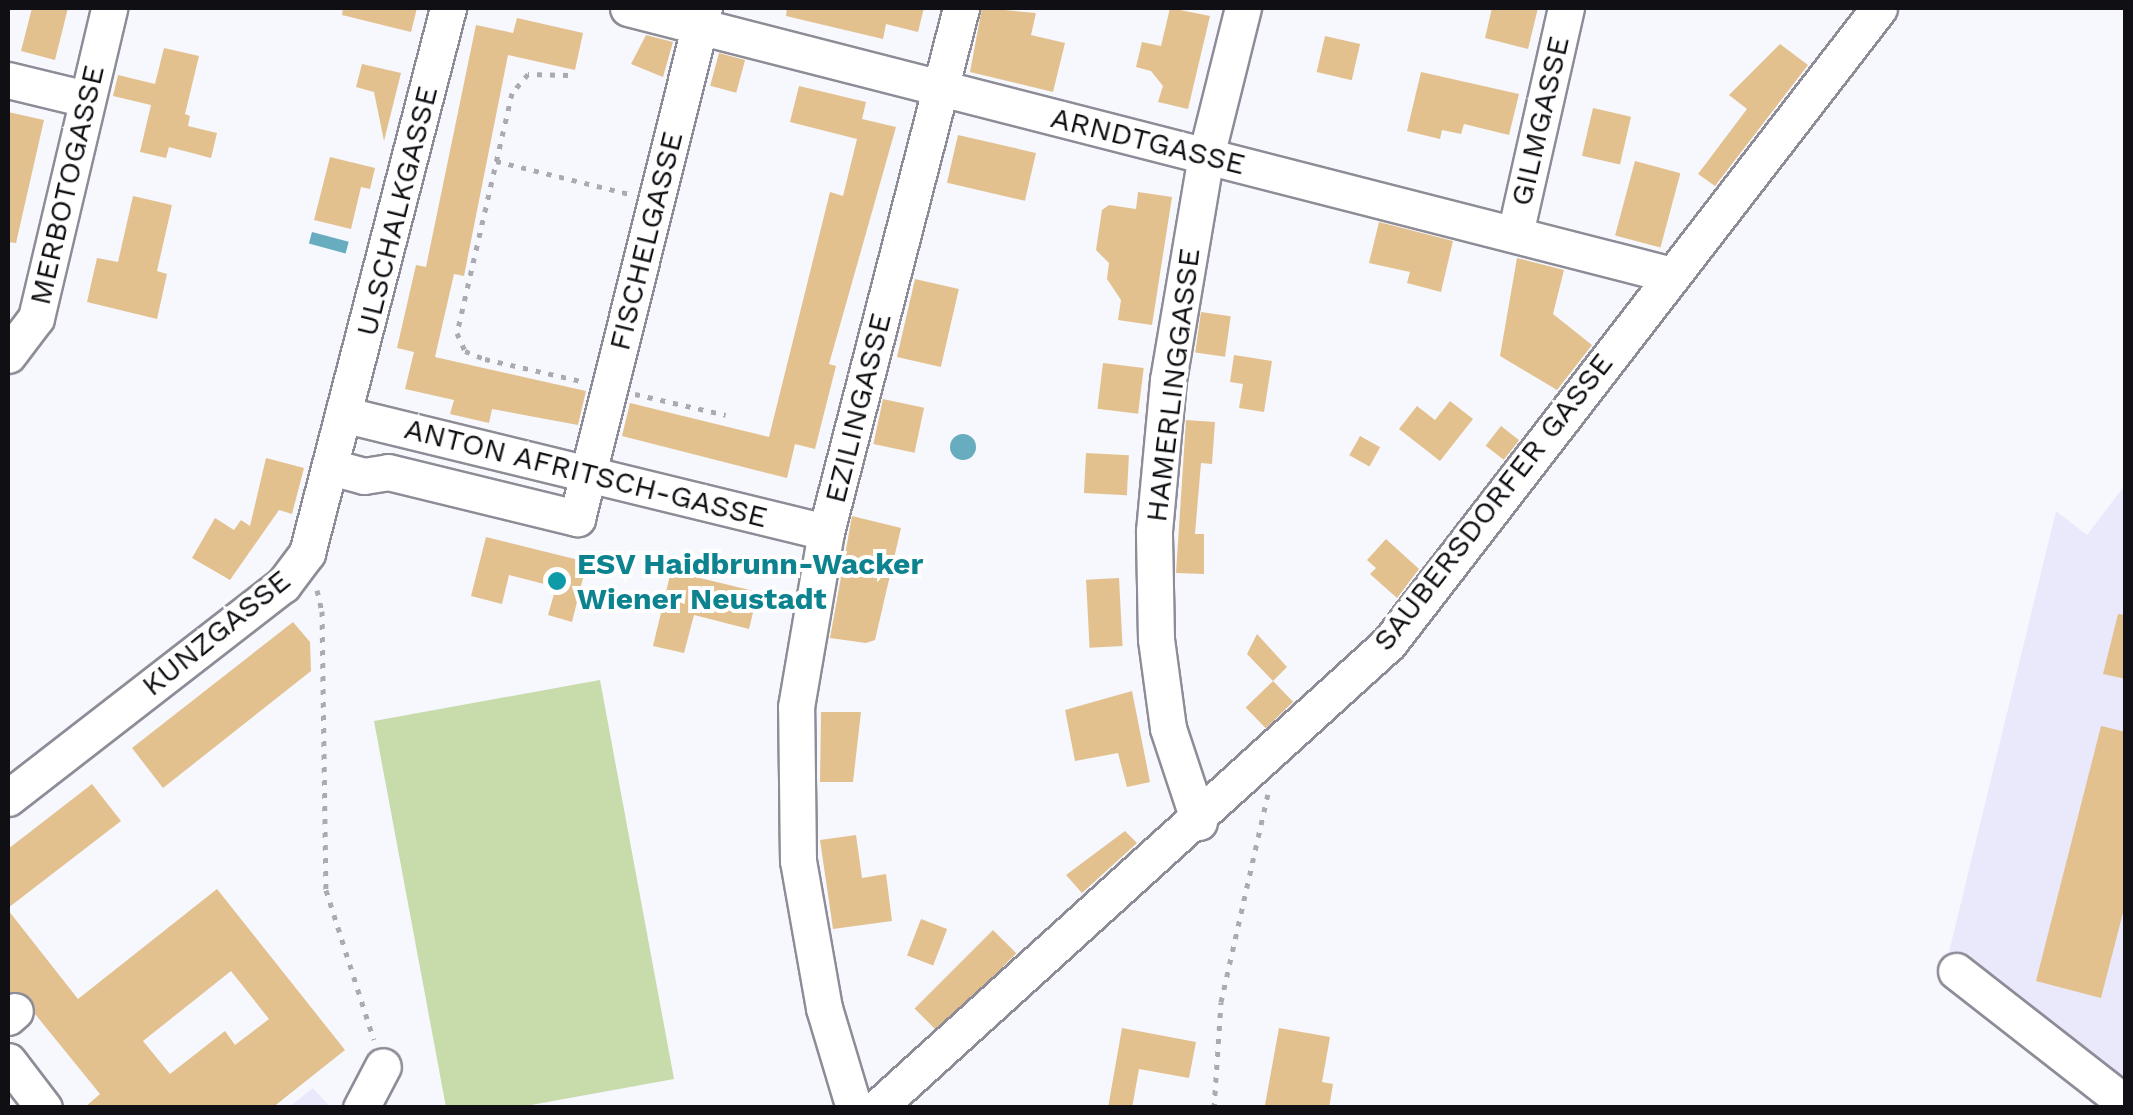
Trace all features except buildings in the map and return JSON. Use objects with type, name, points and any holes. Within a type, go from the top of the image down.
[{"type":"street","name":"MERBOTOGASSE","points":[[8,355],[36,318],[109,8]]},
{"type":"street","name":"ULSCHALKGASSE","points":[[346,415],[448,8]]},
{"type":"street","name":"ARNDTGASSE","points":[[628,8],[702,17],[940,87],[1668,274]]},
{"type":"street","name":"EZILINGASSE","points":[[854,1108],[824,1008],[798,862],[793,790],[801,669],[826,532],[961,8]]},
{"type":"street","name":"HAMERLINGGASSE","points":[[1198,822],[1168,728],[1156,639],[1154,531],[1168,380],[1206,156],[1243,8]]},
{"type":"street","name":"GILMGASSE","points":[[1515,234],[1566,8]]},
{"type":"street","name":"SAUBERSDORFER GASSE","points":[[877,1108],[1198,822],[1389,643],[1668,274],[1880,8]]},
{"type":"street","name":"FISCHELGASSE","points":[[331,467],[364,476],[388,472],[578,518],[702,17]]},
{"type":"street","points":[[8,80],[86,99]]},
{"type":"street","name":"KUNZGASSE","points":[[8,798],[283,584],[306,553],[346,415]]},
{"type":"street","name":"ANTON AFRITSCH-GASSE","points":[[346,415],[826,532]]},
{"type":"street","points":[[1956,972],[2119,1100]]},
{"type":"street","points":[[8,1062],[38,1105]]},
{"type":"street","points":[[361,1108],[383,1066]]},
{"type":"path","points":[[568,75],[543,72],[518,82],[458,323],[460,343],[486,359],[726,416]]},
{"type":"path","points":[[496,161],[656,201]]},
{"type":"path","points":[[306,553],[322,611],[326,890],[383,1066]]},
{"type":"path","points":[[1214,1108],[1220,1002],[1268,793],[1263,762]]},
{"type":"shaded area","points":[[2125,485],[2125,1107],[2104,1107],[1941,985],[2056,511],[2087,535]]},
{"type":"shaded area","points":[[313,1088],[330,1107],[289,1107]]},
{"type":"green space","points":[[600,680],[674,1079],[520,1107],[446,1107],[374,721]]},
{"type":"water","points":[[312,232],[349,242],[346,253],[309,244]]},
{"type":"water","points":[[963,434],[972,438],[976,447],[972,456],[963,460],[954,456],[950,447],[954,438]]},
{"type":"place","name":"ESV Haidbrunn-Wacker Wiener Neustadt","points":[[557,581]]}]
